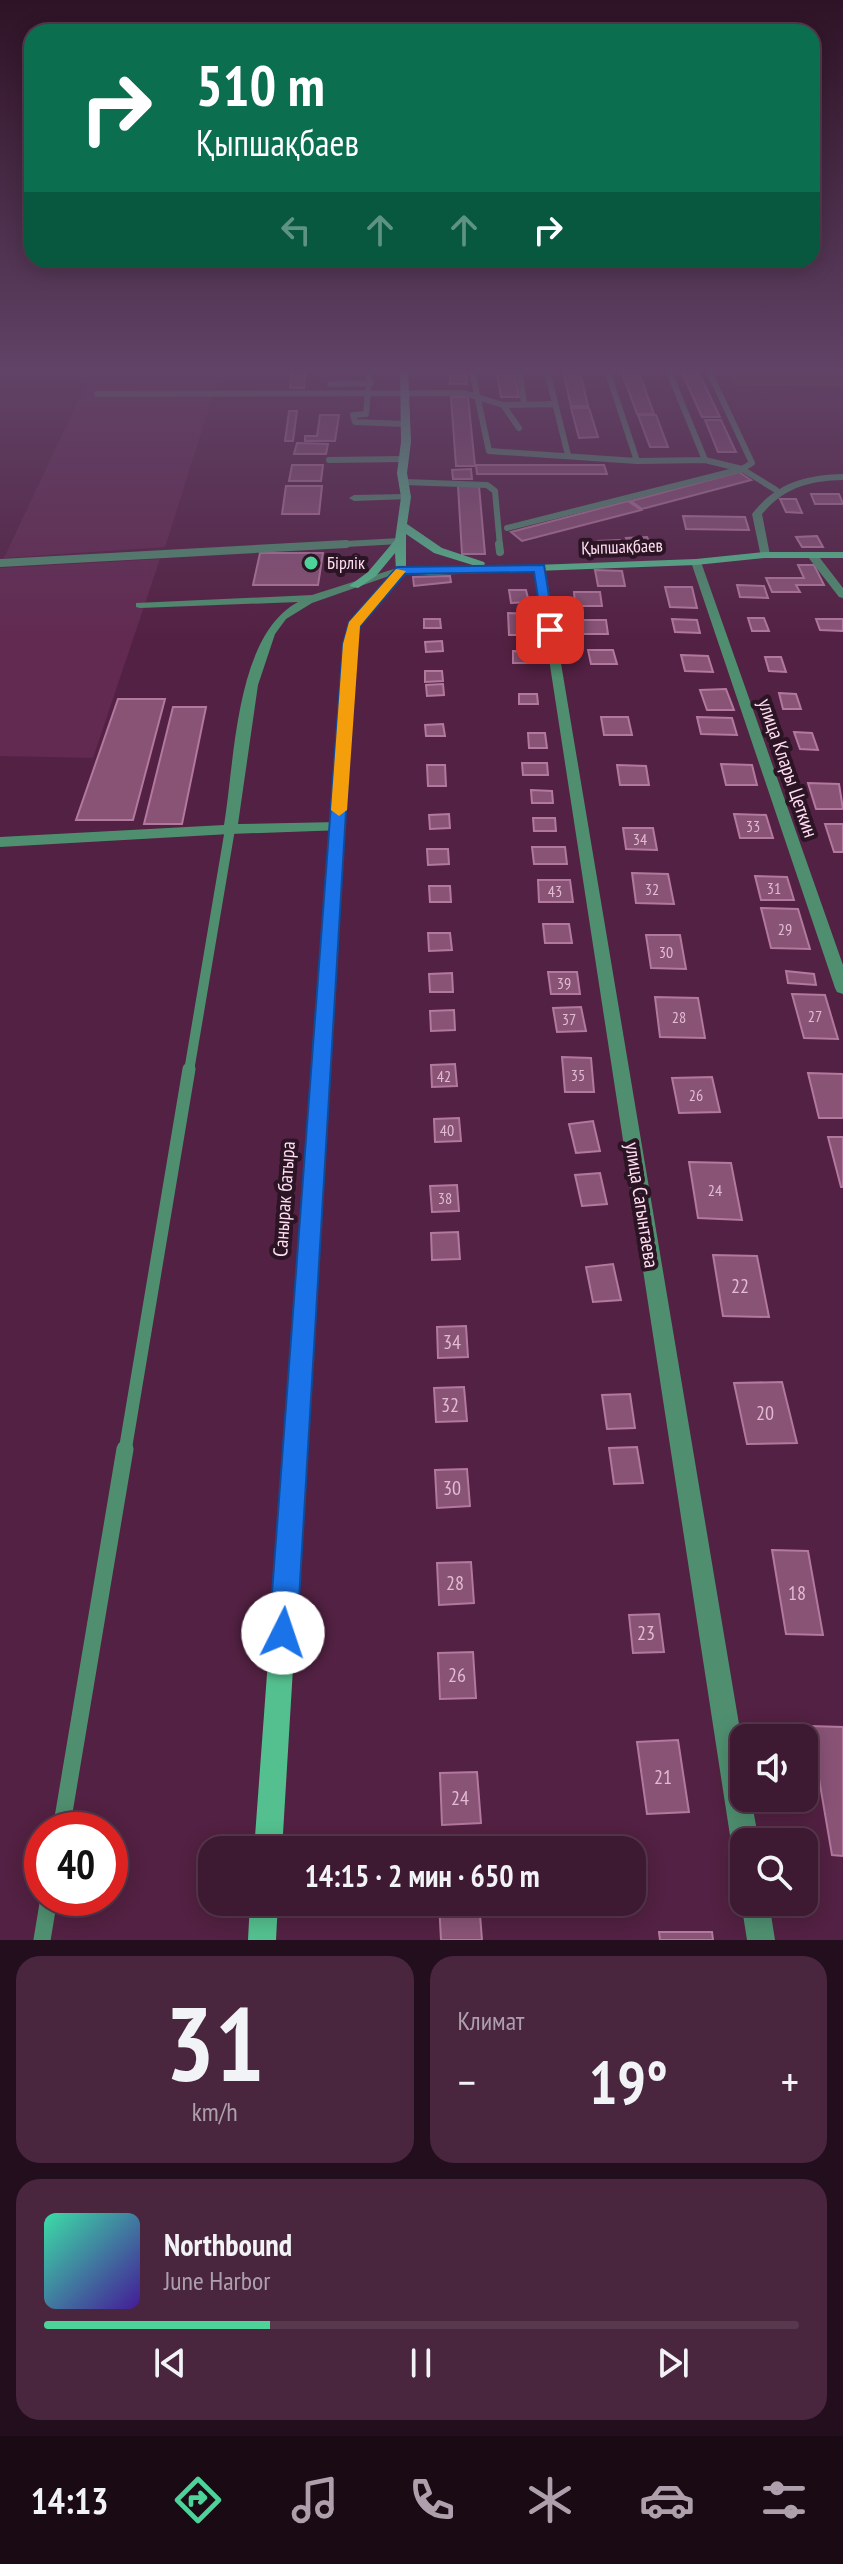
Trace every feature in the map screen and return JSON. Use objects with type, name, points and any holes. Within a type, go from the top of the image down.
[{"type":"street","points":[[230,829],[252,685],[266,636],[281,618],[319,598],[401,570],[400,541],[406,497],[403,459]]},
{"type":"street","points":[[765,555],[757,514],[776,490],[824,477],[843,477]]},
{"type":"street","points":[[354,498],[406,497]]},
{"type":"street","points":[[402,525],[417,540],[441,553],[505,569]]},
{"type":"street","points":[[354,586],[372,574],[400,541]]},
{"type":"street","name":"Қыпшақбаев","points":[[401,570],[540,568],[696,562],[765,555],[843,555]]},
{"type":"street","points":[[812,555],[843,595]]},
{"type":"street","name":"улица Клары Цеткин","points":[[696,562],[842,984]]},
{"type":"street","name":"улица Сагынтаева","points":[[540,568],[743,1828]]},
{"type":"street","name":"Санырак батыра","points":[[269,1836],[349,644],[354,625],[401,570]]},
{"type":"street","points":[[140,605],[319,598]]},
{"type":"street","points":[[0,842],[230,829],[338,827]]},
{"type":"street","points":[[262,1940],[263,1916]]},
{"type":"street","points":[[757,1916],[761,1940]]},
{"type":"lane","points":[[597,458],[637,461],[705,460],[742,469],[776,490]]},
{"type":"lane","points":[[507,528],[742,469],[752,463],[749,458]]},
{"type":"lane","points":[[329,460],[403,459]]},
{"type":"lane","points":[[405,482],[487,485],[495,491],[500,552]]},
{"type":"lane","points":[[0,563],[400,541]]},
{"type":"lane","points":[[64,1812],[230,829]]},
{"type":"lane","points":[[42,1940],[46,1916]]},
{"type":"shaded area","points":[[51,458],[193,458],[165,547],[4,558]]},
{"type":"shaded area","points":[[160,559],[93,758],[0,756],[0,568]]},
{"type":"building","points":[[455,458],[474,458],[475,466],[456,466]]},
{"type":"building","points":[[292,465],[323,465],[321,481],[289,481]]},
{"type":"building","points":[[476,465],[604,465],[607,474],[477,474]]},
{"type":"building","points":[[471,469],[472,479],[453,479],[452,470]]},
{"type":"building","points":[[739,472],[751,480],[642,509],[631,501]]},
{"type":"building","points":[[286,486],[322,486],[319,514],[282,514]]},
{"type":"building","points":[[458,486],[479,486],[485,554],[462,554]]},
{"type":"building","points":[[811,494],[839,494],[843,504],[815,504]]},
{"type":"building","points":[[780,499],[796,499],[802,513],[786,512]]},
{"type":"building","points":[[628,501],[641,510],[522,541],[511,532]]},
{"type":"building","points":[[683,516],[745,517],[749,530],[686,529]]},
{"type":"building","points":[[817,536],[823,547],[802,547],[796,537]]},
{"type":"building","points":[[647,537],[652,547],[631,548],[626,538]]},
{"type":"building","points":[[620,540],[624,550],[603,551],[598,541]]},
{"type":"building","points":[[260,553],[323,553],[318,585],[253,585]]},
{"type":"building","points":[[798,565],[814,565],[824,585],[796,585],[800,592],[772,592],[766,578],[804,578]]},
{"type":"building","points":[[595,570],[622,571],[625,586],[598,586]]},
{"type":"building","points":[[450,576],[451,582],[414,586],[413,577]]},
{"type":"building","points":[[737,585],[764,586],[768,598],[740,597]]},
{"type":"building","points":[[665,587],[692,587],[697,608],[670,607]]},
{"type":"building","points":[[509,590],[526,590],[529,602],[511,603]]},
{"type":"building","points":[[574,592],[600,592],[602,606],[575,606]]},
{"type":"building","points":[[508,613],[531,614],[533,635],[509,635]]},
{"type":"building","points":[[748,618],[764,618],[769,631],[752,631]]},
{"type":"building","points":[[424,619],[440,619],[441,628],[424,628]]},
{"type":"building","points":[[672,619],[697,620],[700,633],[675,632]]},
{"type":"building","points":[[816,619],[843,619],[843,631],[820,630]]},
{"type":"building","points":[[581,620],[606,620],[608,634],[583,634]]},
{"type":"building","points":[[442,641],[443,651],[426,652],[425,642]]},
{"type":"building","points":[[588,650],[613,650],[617,664],[591,664]]},
{"type":"building","points":[[513,651],[534,652],[535,663],[513,663]]},
{"type":"building","points":[[681,655],[708,656],[713,672],[685,671]]},
{"type":"building","points":[[765,657],[781,657],[786,672],[769,671]]},
{"type":"building","points":[[425,671],[442,671],[443,681],[425,682]]},
{"type":"building","points":[[443,684],[444,695],[427,696],[426,685]]},
{"type":"building","points":[[726,689],[734,710],[707,710],[700,690]]},
{"type":"building","points":[[779,693],[796,694],[801,709],[783,709]]},
{"type":"building","points":[[519,694],[537,694],[538,704],[519,704]]},
{"type":"building","points":[[118,699],[165,699],[133,820],[76,820]]},
{"type":"building","points":[[173,707],[206,707],[182,824],[144,824]]},
{"type":"building","points":[[601,717],[628,717],[632,735],[604,735]]},
{"type":"building","points":[[697,717],[732,718],[737,735],[701,734]]},
{"type":"building","points":[[443,724],[445,736],[426,736],[425,725]]},
{"type":"building","points":[[794,732],[812,733],[818,750],[800,749]]},
{"type":"building","points":[[528,733],[545,733],[547,748],[529,748]]},
{"type":"building","points":[[522,763],[547,763],[548,775],[523,775]]},
{"type":"building","points":[[721,764],[752,765],[757,785],[726,785]]},
{"type":"building","points":[[427,765],[445,765],[446,786],[428,786]]},
{"type":"building","points":[[617,765],[646,766],[649,785],[620,785]]},
{"type":"building","points":[[808,783],[839,784],[843,809],[816,809]]},
{"type":"building","points":[[531,790],[552,791],[553,803],[532,803]]},
{"type":"building","points":[[449,814],[450,828],[430,829],[429,815]]},
{"type":"building","points":[[734,814],[766,815],[773,838],[740,838]]},
{"type":"building","points":[[533,818],[555,818],[556,831],[534,831]]},
{"type":"building","points":[[825,824],[843,824],[843,852],[834,852]]},
{"type":"building","points":[[623,828],[653,828],[657,850],[626,849]]},
{"type":"building","points":[[532,847],[565,847],[567,864],[534,864]]},
{"type":"building","points":[[427,849],[448,849],[449,864],[428,865]]},
{"type":"building","points":[[632,873],[668,874],[674,904],[636,903]]},
{"type":"building","points":[[755,876],[787,877],[794,900],[761,900]]},
{"type":"building","points":[[538,880],[570,880],[573,902],[539,902]]},
{"type":"building","points":[[429,886],[450,886],[451,902],[430,902]]},
{"type":"building","points":[[761,908],[798,909],[810,949],[771,948]]},
{"type":"building","points":[[543,924],[569,924],[572,943],[545,943]]},
{"type":"building","points":[[428,933],[450,933],[452,950],[429,951]]},
{"type":"building","points":[[646,935],[680,935],[686,969],[651,968]]},
{"type":"building","points":[[786,971],[814,974],[816,985],[788,983]]},
{"type":"building","points":[[548,972],[577,972],[580,994],[551,994]]},
{"type":"building","points":[[452,973],[453,992],[430,992],[429,974]]},
{"type":"building","points":[[792,994],[825,995],[838,1039],[804,1038]]},
{"type":"building","points":[[655,997],[698,998],[705,1038],[660,1037]]},
{"type":"building","points":[[581,1007],[586,1031],[557,1032],[553,1008]]},
{"type":"building","points":[[454,1010],[455,1030],[431,1031],[430,1011]]},
{"type":"building","points":[[562,1057],[591,1058],[594,1092],[565,1092]]},
{"type":"building","points":[[455,1064],[457,1086],[432,1087],[431,1065]]},
{"type":"building","points":[[808,1073],[843,1074],[843,1118],[819,1118]]},
{"type":"building","points":[[712,1077],[720,1112],[679,1113],[672,1078]]},
{"type":"building","points":[[459,1118],[461,1141],[435,1142],[434,1119]]},
{"type":"building","points":[[593,1121],[600,1151],[576,1153],[569,1124]]},
{"type":"building","points":[[828,1137],[843,1137],[843,1187],[841,1187]]},
{"type":"building","points":[[689,1162],[731,1163],[742,1220],[698,1218]]},
{"type":"building","points":[[600,1173],[607,1204],[582,1206],[575,1175]]},
{"type":"building","points":[[457,1185],[459,1211],[432,1212],[430,1186]]},
{"type":"building","points":[[458,1232],[460,1259],[432,1260],[431,1233]]},
{"type":"building","points":[[713,1255],[757,1256],[769,1317],[723,1316]]},
{"type":"building","points":[[613,1264],[621,1300],[593,1302],[586,1267]]},
{"type":"building","points":[[466,1326],[468,1357],[438,1358],[437,1327]]},
{"type":"building","points":[[782,1382],[797,1443],[747,1444],[734,1383]]},
{"type":"building","points":[[464,1387],[467,1421],[436,1422],[434,1388]]},
{"type":"building","points":[[630,1394],[635,1428],[607,1429],[602,1395]]},
{"type":"building","points":[[637,1447],[643,1483],[614,1484],[609,1448]]},
{"type":"building","points":[[467,1469],[470,1506],[437,1508],[435,1470]]},
{"type":"building","points":[[772,1550],[808,1551],[823,1635],[786,1634]]},
{"type":"building","points":[[471,1562],[474,1603],[439,1605],[437,1563]]},
{"type":"building","points":[[659,1614],[664,1652],[633,1653],[629,1615]]},
{"type":"building","points":[[473,1652],[476,1698],[440,1699],[438,1653]]},
{"type":"building","points":[[818,1726],[843,1727],[843,1856],[832,1855],[818,1773]]},
{"type":"building","points":[[678,1740],[689,1812],[647,1814],[637,1742]]},
{"type":"building","points":[[477,1772],[481,1823],[442,1825],[440,1773]]},
{"type":"building","points":[[440,1916],[480,1916],[482,1940],[441,1940]]},
{"type":"building","points":[[659,1932],[712,1932],[713,1940],[660,1940]]},
{"type":"slow traffic","points":[[339,810],[349,644],[354,625],[400,571]]},
{"type":"place","name":"Бірлік","points":[[311,563]]},
{"type":"route","points":[[283,1633],[349,644],[354,625],[401,570],[429,572],[540,568],[550,630]]}]
